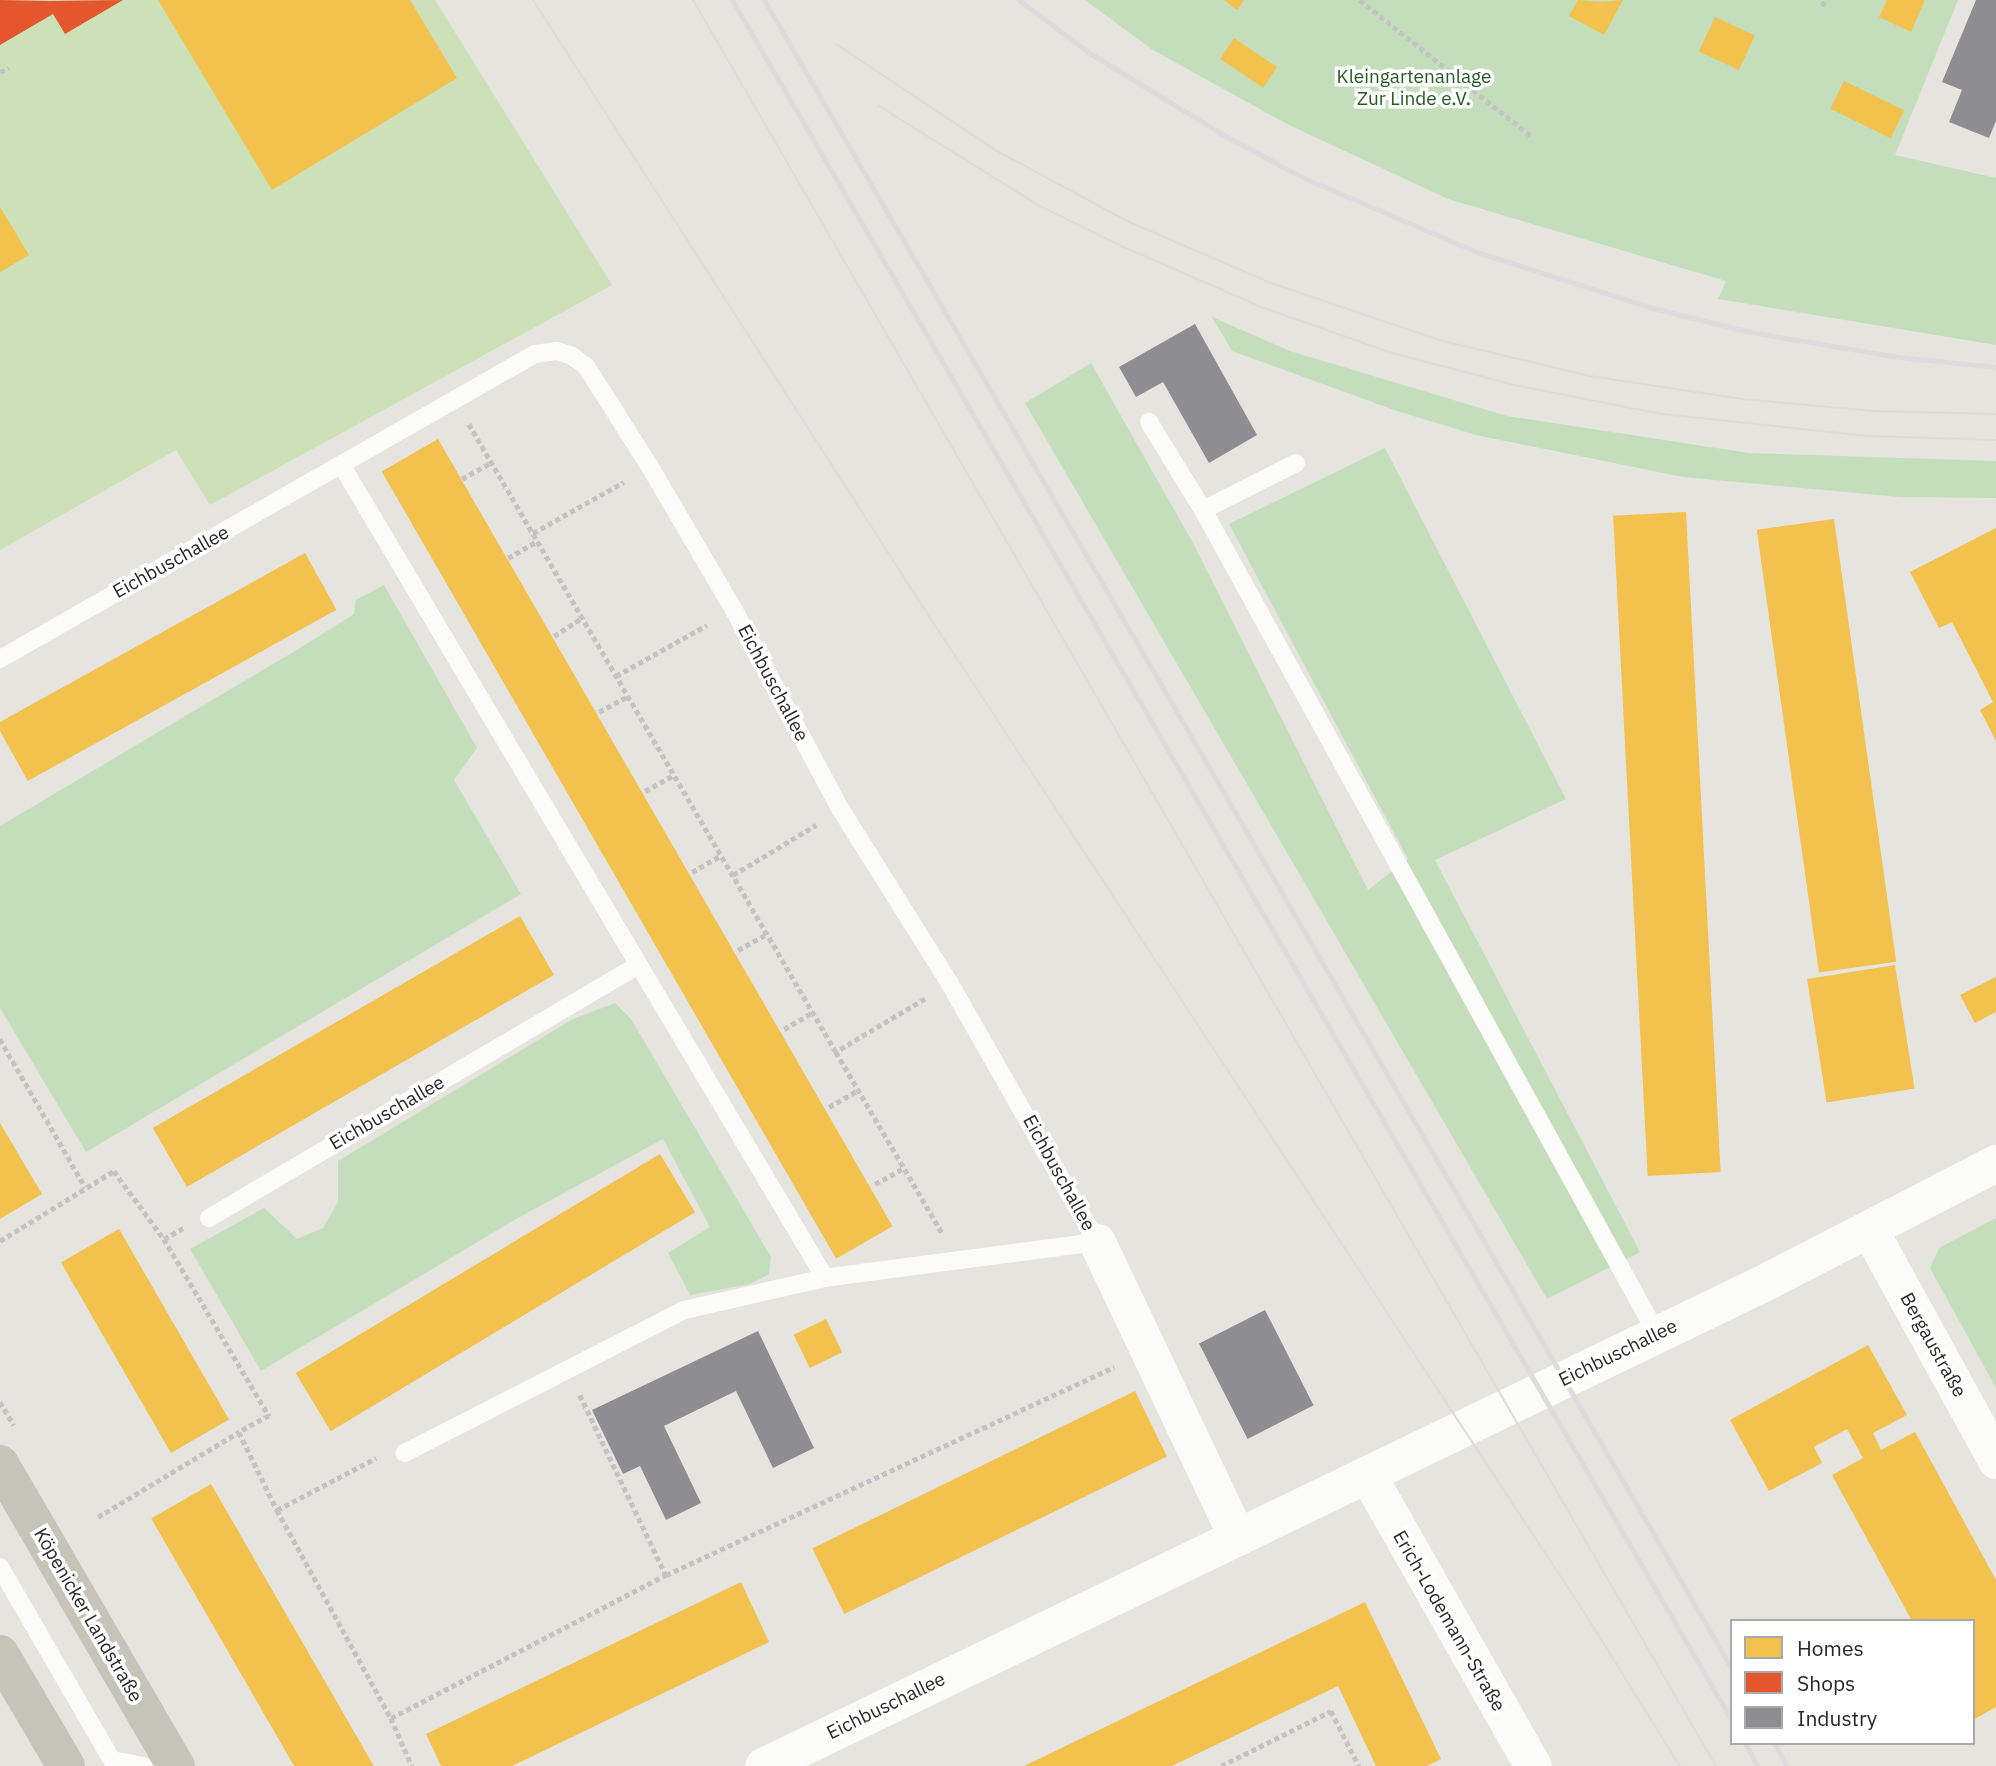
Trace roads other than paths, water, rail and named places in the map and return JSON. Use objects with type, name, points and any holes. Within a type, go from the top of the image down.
[{"type":"main road","name":"Köpenicker Landstraße","points":[[0,1464],[176,1766]]},
{"type":"main road","points":[[0,1654],[66,1766]]},
{"type":"street","name":"Eichbuschallee","points":[[763,1766],[1657,1334],[1996,1163]]},
{"type":"street","name":"Bergaustraße","points":[[1869,1229],[1996,1460]]},
{"type":"street","name":"Eichbuschallee","points":[[1097,1241],[1237,1537]]},
{"type":"street","name":"Erich-Lodemann-Straße","points":[[1367,1474],[1533,1766]]},
{"type":"lane","name":"Eichbuschallee","points":[[0,659],[535,354],[557,351],[572,356],[586,366],[650,467],[734,610],[841,810],[950,984],[1073,1194],[1097,1241],[825,1278],[684,1310],[405,1454]]},
{"type":"lane","points":[[1149,422],[1203,510],[1657,1334]]},
{"type":"lane","points":[[1203,510],[1296,463]]},
{"type":"lane","points":[[342,466],[825,1278]]},
{"type":"lane","name":"Eichbuschallee","points":[[209,1218],[638,965]]},
{"type":"lane","points":[[0,1567],[112,1759],[143,1766]]},
{"type":"tram line","points":[[533,0],[923,607],[1584,1612],[1680,1766]]},
{"type":"tram line","points":[[693,0],[1716,1766]]},
{"type":"tram line","points":[[836,44],[997,151],[1127,221],[1271,283],[1439,340],[1590,376],[1742,399],[1873,411],[1996,414]]},
{"type":"tram line","points":[[879,106],[1038,205],[1117,244],[1261,307],[1392,353],[1515,385],[1662,414],[1868,436],[1996,440]]},
{"type":"railway","points":[[732,0],[1730,1718]]},
{"type":"railway","points":[[764,0],[1730,1666]]},
{"type":"railway","points":[[1019,0],[1088,52],[1220,133],[1304,178],[1477,252],[1656,309],[1750,332],[1899,357],[1996,367]]},
{"type":"railway","points":[[1746,1745],[1757,1766]]},
{"type":"railway","points":[[1775,1745],[1787,1766]]},
{"type":"park label","name":"Kleingartenanlage Zur Linde e.V.","points":[[1414,88]]}]
